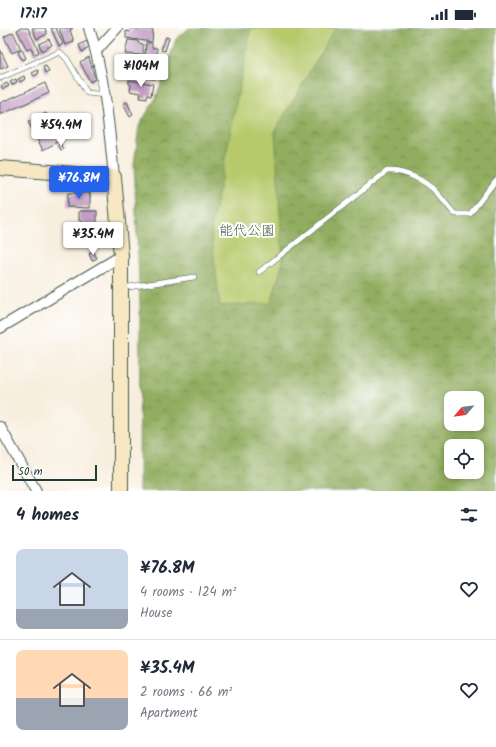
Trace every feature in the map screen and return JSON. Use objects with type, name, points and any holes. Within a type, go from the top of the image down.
[{"type":"street","points":[[89,28],[106,95],[121,256],[121,491]]},
{"type":"street","points":[[96,51],[117,28]]},
{"type":"street","points":[[0,168],[114,177]]},
{"type":"street","points":[[0,328],[121,256]]},
{"type":"street","points":[[0,427],[36,491]]},
{"type":"lane","points":[[0,78],[60,52],[67,59],[87,93],[106,95]]},
{"type":"lane","points":[[259,272],[387,171],[395,171],[414,177],[435,190],[455,214],[470,214],[496,180]]},
{"type":"lane","points":[[121,288],[194,277]]},
{"type":"green space","points":[[189,28],[496,28],[496,491],[139,491],[140,304],[134,165],[139,126],[156,98],[176,39]]},
{"type":"green space","name":"能代公園","points":[[251,28],[338,28],[333,32],[275,131],[283,262],[271,303],[220,306],[211,230]]},
{"type":"building","points":[[21,28],[28,28],[39,52],[34,55],[31,48],[27,50],[17,30]]},
{"type":"building","points":[[32,28],[45,28],[47,34],[37,39]]},
{"type":"building","points":[[51,28],[56,28],[63,44],[59,46]]},
{"type":"building","points":[[59,28],[73,28],[70,30],[74,42],[65,45]]},
{"type":"building","points":[[131,28],[153,30],[152,42],[126,38],[126,31],[130,32]]},
{"type":"building","points":[[13,32],[21,49],[12,53],[4,37]]},
{"type":"building","points":[[166,37],[169,38],[165,51],[161,50]]},
{"type":"building","points":[[49,39],[52,45],[42,51],[39,44]]},
{"type":"building","points":[[128,40],[138,41],[138,43],[143,44],[143,55],[125,54]]},
{"type":"building","points":[[87,41],[89,48],[82,52],[79,45]]},
{"type":"building","points":[[146,43],[152,43],[152,48],[157,48],[157,56],[145,55]]},
{"type":"building","points":[[0,49],[8,66],[1,69],[0,68]]},
{"type":"building","points":[[22,50],[26,58],[22,60],[18,52]]},
{"type":"building","points":[[89,57],[95,79],[90,82],[80,62]]},
{"type":"building","points":[[126,57],[157,59],[157,65],[125,63]]},
{"type":"building","points":[[46,66],[49,72],[46,73],[43,67]]},
{"type":"building","points":[[122,66],[158,68],[155,79],[125,76]]},
{"type":"building","points":[[38,70],[39,73],[34,76],[32,73]]},
{"type":"building","points":[[24,76],[25,79],[20,82],[18,79]]},
{"type":"building","points":[[16,79],[17,82],[12,85],[10,82]]},
{"type":"building","points":[[129,80],[153,84],[151,96],[147,95],[147,99],[140,98],[141,93],[130,91],[131,85],[129,84]]},
{"type":"building","points":[[7,83],[9,86],[3,89],[1,86]]},
{"type":"building","points":[[45,83],[49,93],[0,115],[0,103]]},
{"type":"building","points":[[127,102],[133,115],[130,117],[123,104]]},
{"type":"building","points":[[46,113],[61,140],[43,150],[28,122]]},
{"type":"building","points":[[60,143],[64,149],[61,150],[58,145]]},
{"type":"building","points":[[68,193],[90,193],[90,208],[67,207]]},
{"type":"building","points":[[79,211],[97,211],[97,225],[103,225],[103,243],[83,243],[83,221],[79,221]]},
{"type":"building","points":[[93,251],[97,258],[92,261],[89,254]]}]
